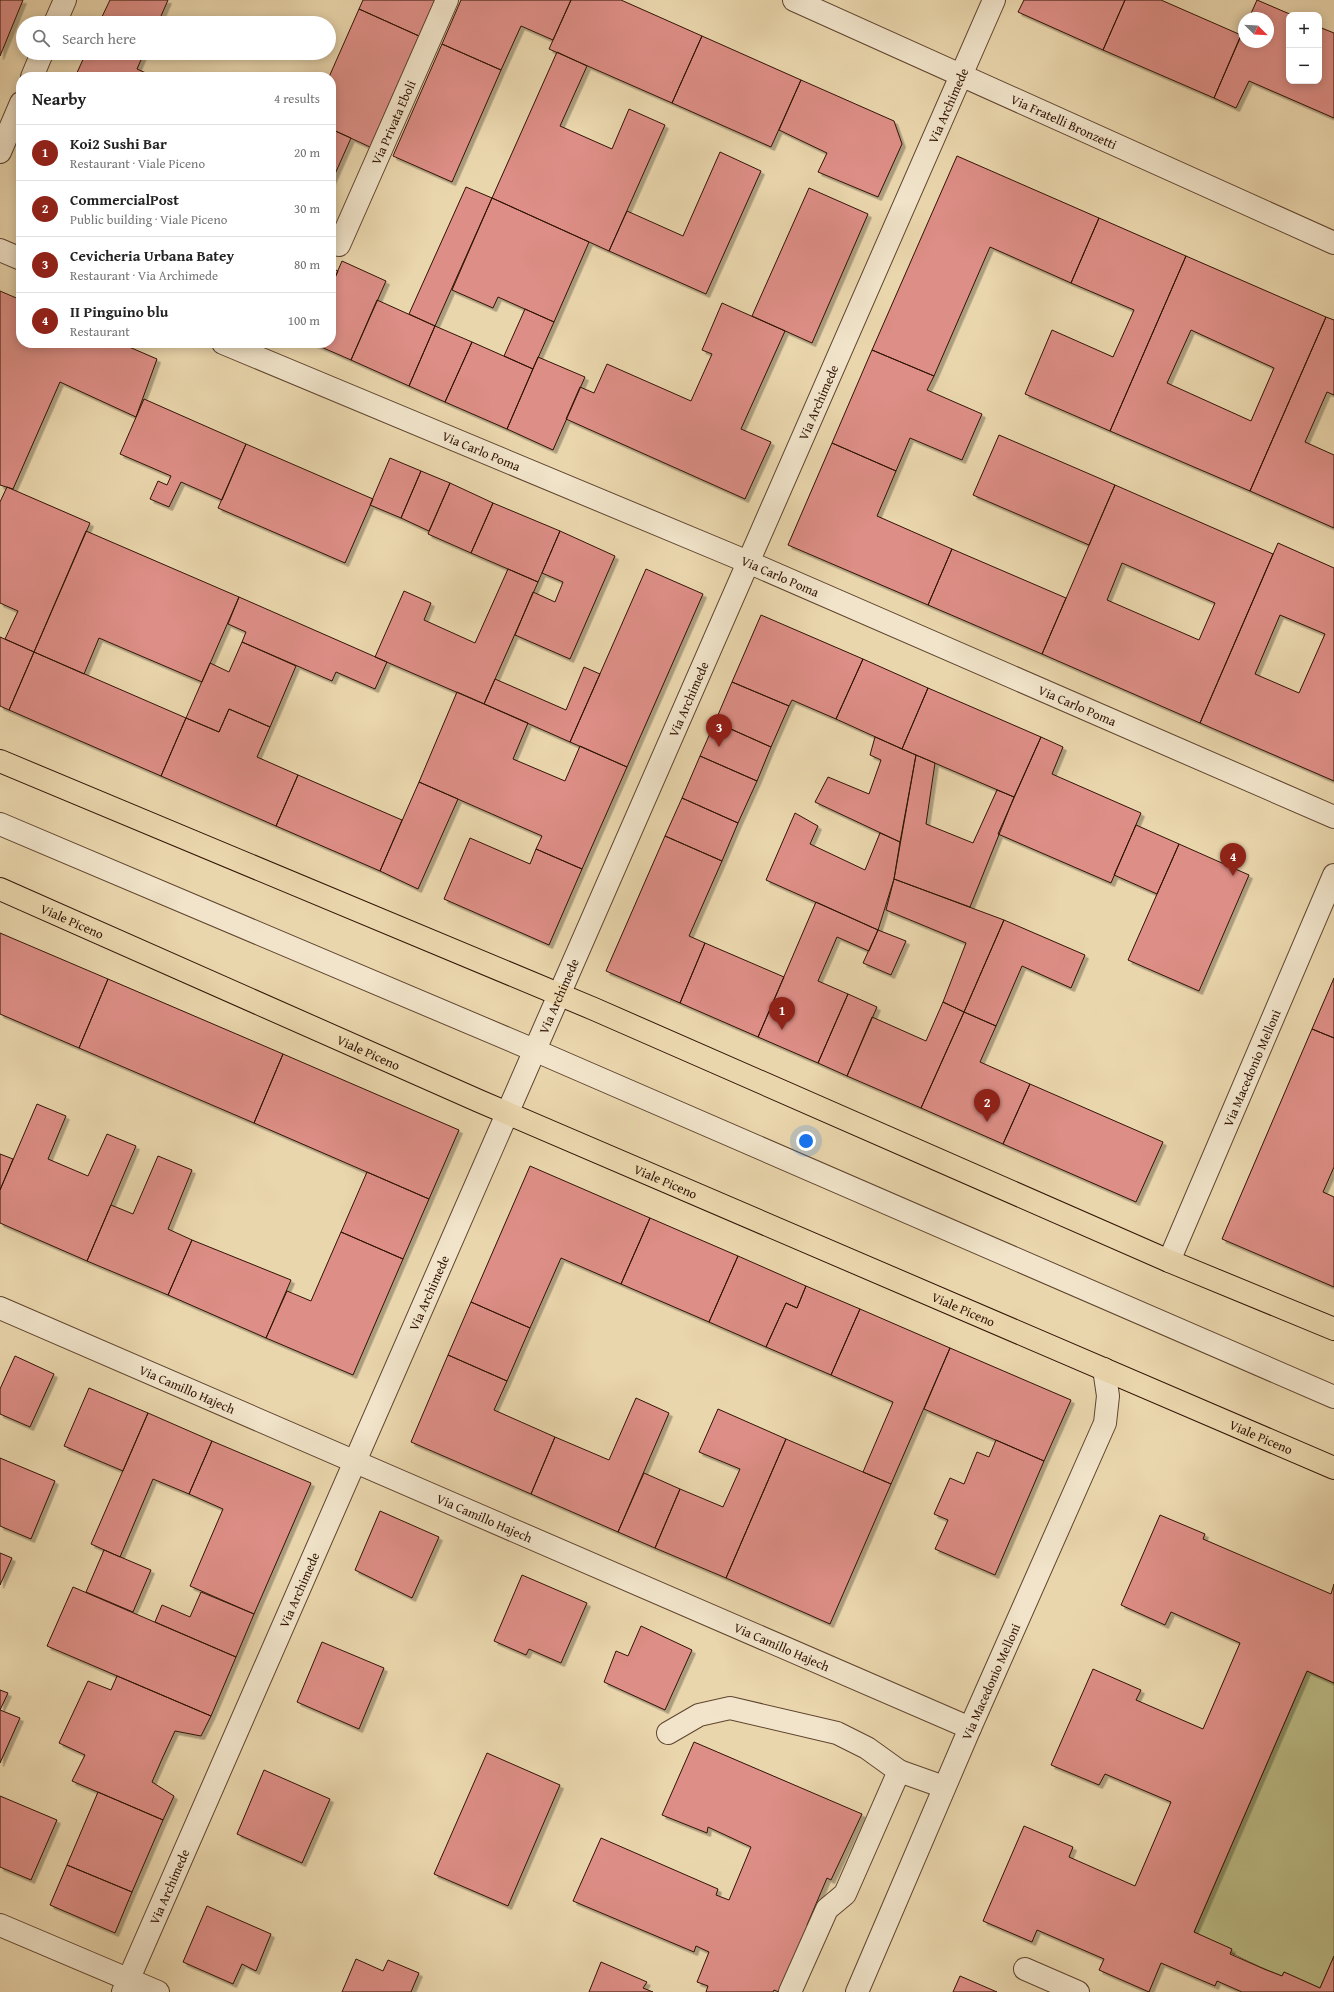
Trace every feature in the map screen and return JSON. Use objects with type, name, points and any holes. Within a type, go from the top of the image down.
[{"type":"main road","points":[[0,761],[559,994],[1169,1261],[1334,1329]]},
{"type":"main road","name":"Viale Piceno","points":[[0,890],[507,1113],[1334,1468]]},
{"type":"street","points":[[58,16],[65,0]]},
{"type":"street","name":"Via Privata Eboli","points":[[339,245],[447,0]]},
{"type":"street","name":"Via Fratelli Bronzetti","points":[[794,0],[1334,243]]},
{"type":"street","name":"Via Archimede","points":[[126,1986],[994,0]]},
{"type":"street","points":[[34,72],[39,60]]},
{"type":"street","points":[[0,152],[16,115]]},
{"type":"street","points":[[0,250],[16,257]]},
{"type":"street","name":"Via Carlo Poma","points":[[235,348],[748,562],[1334,817]]},
{"type":"street","points":[[0,824],[534,1050],[1334,1397]]},
{"type":"street","name":"Via Macedonio Melloni","points":[[1169,1261],[1334,875]]},
{"type":"street","name":"Via Camillo Hajech","points":[[0,1308],[970,1728]]},
{"type":"street","name":"Via Macedonio Melloni","points":[[857,1992],[944,1787],[1105,1423],[1108,1396],[1104,1369]]},
{"type":"street","points":[[668,1733],[699,1716],[730,1708],[837,1733],[867,1748],[899,1771],[944,1787]]},
{"type":"street","points":[[790,1992],[827,1909],[845,1894],[899,1771]]},
{"type":"street","points":[[0,1925],[126,1986],[158,1992]]},
{"type":"street","points":[[1025,1970],[1078,1992]]},
{"type":"green space","points":[[1307,1671],[1334,1683],[1334,1956],[1320,1988],[1284,1972],[1282,1976],[1259,1966],[1194,1932]]},
{"type":"building","points":[[0,0],[23,0],[16,16],[0,56]]},
{"type":"building","points":[[110,0],[168,0],[161,16],[102,16]]},
{"type":"building","points":[[363,0],[435,0],[419,36],[359,9]]},
{"type":"building","points":[[461,0],[571,0],[553,40],[521,26],[501,70],[442,44]]},
{"type":"building","points":[[571,0],[621,0],[702,36],[672,103],[549,49]]},
{"type":"building","points":[[1024,0],[1125,0],[1103,50],[1018,12]]},
{"type":"building","points":[[1125,0],[1161,0],[1238,34],[1238,42],[1214,98],[1103,50]]},
{"type":"building","points":[[1257,0],[1286,12],[1286,84],[1322,84],[1322,28],[1334,33],[1334,118],[1249,81],[1236,108],[1214,98],[1238,43],[1238,48],[1274,48],[1274,12],[1252,12]]},
{"type":"building","points":[[359,9],[419,36],[370,147],[336,131],[336,72],[331,72]]},
{"type":"building","points":[[702,36],[801,80],[771,147],[672,103]]},
{"type":"building","points":[[442,44],[501,70],[452,182],[393,156]]},
{"type":"building","points":[[557,52],[587,66],[560,126],[612,149],[629,109],[665,125],[609,251],[492,198]]},
{"type":"building","points":[[83,60],[141,60],[137,69],[144,72],[77,72]]},
{"type":"building","points":[[801,80],[894,121],[902,144],[878,197],[818,172],[827,153],[779,130]]},
{"type":"building","points":[[336,131],[351,138],[336,172]]},
{"type":"building","points":[[720,152],[761,171],[706,294],[609,251],[627,211],[683,236]]},
{"type":"building","points":[[957,156],[1099,218],[1071,283],[990,247],[934,376],[872,350]]},
{"type":"building","points":[[466,187],[492,198],[435,326],[409,314]]},
{"type":"building","points":[[809,188],[868,214],[812,343],[752,316]]},
{"type":"building","points":[[492,198],[589,242],[554,322],[498,297],[493,308],[452,290]]},
{"type":"building","points":[[1099,218],[1186,256],[1110,431],[1025,394],[1052,330],[1113,357],[1134,310],[1071,283]]},
{"type":"building","points":[[1186,256],[1326,317],[1250,491],[1110,431]],"holes":[[[1191,330],[1274,368],[1251,421],[1167,383]]]},
{"type":"building","points":[[342,261],[386,281],[351,360],[323,348],[336,348],[336,275]]},
{"type":"building","points":[[0,291],[16,298],[16,348],[132,348],[157,359],[136,417],[60,382],[13,489],[0,485]]},
{"type":"building","points":[[377,300],[435,326],[409,386],[351,360]]},
{"type":"building","points":[[722,303],[785,331],[741,429],[771,442],[745,499],[566,419],[580,387],[594,393],[607,364],[691,401],[712,354],[702,350]]},
{"type":"building","points":[[525,309],[554,322],[533,369],[504,356]]},
{"type":"building","points":[[1326,317],[1334,320],[1334,395],[1327,392],[1305,442],[1334,455],[1334,528],[1250,491]]},
{"type":"building","points":[[435,326],[472,342],[445,402],[409,386]]},
{"type":"building","points":[[472,342],[533,369],[507,429],[445,402]]},
{"type":"building","points":[[872,350],[934,376],[927,390],[982,414],[962,460],[910,438],[896,471],[832,443]]},
{"type":"building","points":[[538,357],[585,377],[553,450],[507,429]]},
{"type":"building","points":[[144,399],[246,444],[222,500],[181,482],[169,507],[150,499],[158,481],[167,485],[171,476],[120,454]]},
{"type":"building","points":[[999,435],[1115,485],[1089,545],[973,495]]},
{"type":"building","points":[[832,443],[896,471],[877,516],[952,549],[928,605],[788,545]]},
{"type":"building","points":[[246,444],[373,499],[345,563],[218,508]]},
{"type":"building","points":[[390,458],[421,471],[401,518],[370,505]]},
{"type":"building","points":[[421,471],[450,483],[429,531],[401,518]]},
{"type":"building","points":[[450,483],[493,503],[471,553],[428,534]]},
{"type":"building","points":[[1115,485],[1273,554],[1200,723],[1042,654]],"holes":[[[1122,563],[1215,603],[1199,640],[1107,600]]]},
{"type":"building","points":[[7,487],[90,523],[34,652],[5,639],[18,611],[0,603],[0,502]]},
{"type":"building","points":[[493,503],[560,531],[538,582],[471,553]]},
{"type":"building","points":[[86,531],[239,597],[202,682],[99,638],[84,674],[34,652]]},
{"type":"building","points":[[560,531],[615,556],[570,659],[515,635],[533,592],[555,602],[563,582],[542,573]]},
{"type":"building","points":[[1278,543],[1334,568],[1334,781],[1200,723]],"holes":[[[1280,615],[1325,634],[1299,693],[1255,674]]]},
{"type":"building","points":[[952,549],[1066,598],[1042,654],[928,605]]},
{"type":"building","points":[[508,569],[538,582],[484,704],[375,657],[404,591],[431,603],[424,620],[475,643]]},
{"type":"building","points":[[646,569],[703,594],[627,767],[570,742]]},
{"type":"building","points":[[239,597],[387,662],[375,689],[336,672],[332,681],[242,642],[246,632],[228,624]]},
{"type":"building","points":[[761,615],[863,659],[836,719],[792,700],[789,706],[732,682]]},
{"type":"building","points":[[0,637],[34,652],[9,710],[0,706]]},
{"type":"building","points":[[242,642],[296,666],[270,727],[229,709],[219,732],[186,718],[210,663],[229,672]]},
{"type":"building","points":[[34,652],[186,718],[161,776],[9,710]]},
{"type":"building","points":[[863,659],[928,688],[902,749],[836,719]]},
{"type":"building","points":[[584,667],[600,674],[570,742],[484,704],[495,679],[566,710]]},
{"type":"building","points":[[732,682],[789,706],[771,747],[715,722]]},
{"type":"building","points":[[928,688],[1041,737],[1014,797],[902,749]]},
{"type":"building","points":[[457,692],[528,723],[513,759],[565,781],[580,746],[627,767],[582,869],[536,849],[542,836],[419,782]]},
{"type":"building","points":[[229,709],[270,727],[257,757],[298,775],[276,826],[161,776],[186,718],[219,732]]},
{"type":"building","points":[[715,722],[771,747],[757,781],[700,756]]},
{"type":"building","points":[[875,737],[916,755],[900,842],[815,802],[828,777],[869,794],[881,760],[870,755]]},
{"type":"building","points":[[1041,737],[1063,747],[1052,774],[1141,813],[1111,883],[998,834]]},
{"type":"building","points":[[916,755],[935,763],[926,824],[973,843],[997,790],[1014,797],[970,907],[894,879]]},
{"type":"building","points":[[700,756],[757,781],[738,823],[682,798]]},
{"type":"building","points":[[298,775],[402,820],[380,871],[276,826]]},
{"type":"building","points":[[419,782],[458,799],[418,889],[380,871]]},
{"type":"building","points":[[682,798],[738,823],[722,861],[665,836]]},
{"type":"building","points":[[795,813],[818,826],[810,844],[865,870],[880,833],[900,842],[894,879],[878,930],[766,880]]},
{"type":"building","points":[[1136,825],[1179,844],[1157,894],[1114,875]]},
{"type":"building","points":[[665,836],[722,861],[689,936],[705,943],[680,1003],[606,971]]},
{"type":"building","points":[[470,838],[530,864],[536,849],[582,869],[549,945],[444,899]]},
{"type":"building","points":[[1179,844],[1249,875],[1199,991],[1128,960]]},
{"type":"building","points":[[894,879],[1004,920],[964,1012],[943,1002],[966,943],[886,910]]},
{"type":"building","points":[[816,902],[878,930],[869,951],[837,937],[818,981],[848,994],[818,1063],[758,1037]]},
{"type":"building","points":[[1004,920],[1085,955],[1071,988],[1022,966],[996,1026],[964,1012]]},
{"type":"building","points":[[878,930],[906,941],[891,975],[863,963]]},
{"type":"building","points":[[0,933],[108,979],[79,1048],[0,1014]]},
{"type":"building","points":[[705,943],[784,977],[758,1037],[680,1003]]},
{"type":"building","points":[[1334,978],[1334,1038],[1312,1029]]},
{"type":"building","points":[[108,979],[283,1054],[254,1123],[79,1048]]},
{"type":"building","points":[[848,994],[877,1007],[847,1076],[818,1063]]},
{"type":"building","points":[[943,1002],[964,1012],[921,1108],[847,1076],[872,1017],[926,1041]]},
{"type":"building","points":[[964,1012],[996,1026],[980,1062],[1030,1084],[1003,1144],[921,1108]]},
{"type":"building","points":[[1312,1029],[1334,1038],[1334,1167],[1323,1192],[1334,1197],[1334,1287],[1222,1239]]},
{"type":"building","points":[[283,1054],[459,1130],[429,1199],[254,1123]]},
{"type":"building","points":[[1030,1084],[1163,1142],[1136,1202],[1003,1144]]},
{"type":"building","points":[[37,1104],[66,1116],[48,1159],[88,1176],[107,1134],[136,1146],[87,1261],[0,1223],[0,1190]]},
{"type":"building","points":[[0,1154],[13,1159],[0,1190]]},
{"type":"building","points":[[158,1156],[192,1170],[168,1229],[192,1240],[168,1295],[87,1261],[111,1205],[133,1214]]},
{"type":"building","points":[[530,1166],[650,1218],[621,1284],[561,1258],[530,1328],[471,1302]]},
{"type":"building","points":[[367,1172],[429,1199],[403,1259],[341,1232]]},
{"type":"building","points":[[650,1218],[738,1256],[709,1322],[621,1284]]},
{"type":"building","points":[[341,1232],[403,1259],[353,1375],[266,1338],[287,1291],[311,1301]]},
{"type":"building","points":[[192,1240],[291,1280],[266,1338],[168,1295]]},
{"type":"building","points":[[738,1256],[806,1286],[797,1308],[786,1303],[766,1347],[709,1322]]},
{"type":"building","points":[[806,1286],[860,1309],[831,1375],[766,1347],[786,1303],[797,1308]]},
{"type":"building","points":[[471,1302],[530,1328],[507,1381],[448,1355]]},
{"type":"building","points":[[860,1309],[950,1348],[891,1484],[863,1472],[893,1402],[831,1375]]},
{"type":"building","points":[[950,1348],[1071,1400],[1044,1461],[924,1409]]},
{"type":"building","points":[[448,1355],[507,1381],[494,1410],[555,1437],[531,1494],[411,1442]]},
{"type":"building","points":[[15,1356],[54,1374],[30,1427],[0,1414],[0,1389]]},
{"type":"building","points":[[89,1388],[148,1413],[123,1471],[64,1446]]},
{"type":"building","points":[[636,1398],[669,1413],[618,1532],[531,1494],[555,1437],[609,1460]]},
{"type":"building","points":[[718,1409],[786,1439],[726,1578],[655,1548],[680,1489],[723,1507],[740,1469],[699,1452]]},
{"type":"building","points":[[148,1413],[212,1441],[189,1494],[153,1479],[120,1557],[91,1544]]},
{"type":"building","points":[[786,1439],[891,1484],[830,1624],[726,1578]]},
{"type":"building","points":[[996,1440],[1044,1461],[995,1575],[935,1549],[948,1520],[934,1514],[950,1478],[964,1484],[977,1452],[989,1457]]},
{"type":"building","points":[[212,1441],[311,1483],[254,1614],[190,1586],[223,1509],[189,1494]]},
{"type":"building","points":[[0,1458],[55,1481],[31,1539],[0,1526]]},
{"type":"building","points":[[644,1473],[680,1489],[655,1548],[618,1532]]},
{"type":"building","points":[[380,1511],[439,1537],[412,1598],[355,1570]]},
{"type":"building","points":[[1160,1515],[1205,1534],[1203,1539],[1331,1594],[1334,1584],[1334,1683],[1307,1671],[1194,1932],[1232,1949],[1230,1954],[1282,1976],[1284,1972],[1320,1988],[1334,1956],[1334,1992],[1242,1992],[1217,1981],[1215,1986],[1161,1963],[1149,1992],[1099,1970],[1104,1959],[1037,1930],[1032,1942],[983,1921],[1024,1826],[1073,1847],[1069,1857],[1135,1886],[1171,1802],[1105,1774],[1099,1785],[1051,1765],[1093,1669],[1141,1690],[1136,1700],[1203,1729],[1240,1643],[1171,1612],[1165,1625],[1121,1605]]},
{"type":"building","points":[[104,1550],[151,1570],[133,1612],[86,1592]]},
{"type":"building","points":[[0,1553],[12,1558],[0,1585]]},
{"type":"building","points":[[522,1575],[587,1603],[561,1663],[529,1649],[526,1655],[494,1641]]},
{"type":"building","points":[[73,1587],[236,1657],[211,1716],[47,1646]]},
{"type":"building","points":[[201,1592],[254,1614],[236,1657],[155,1622],[162,1605],[190,1617]]},
{"type":"building","points":[[641,1626],[692,1650],[665,1710],[604,1682],[616,1651],[628,1656]]},
{"type":"building","points":[[322,1642],[384,1668],[359,1729],[297,1702]]},
{"type":"building","points":[[117,1676],[211,1716],[201,1736],[175,1731],[162,1759],[152,1782],[174,1796],[163,1820],[72,1781],[85,1755],[59,1743],[88,1681],[111,1690]]},
{"type":"building","points":[[0,1690],[8,1693],[0,1710]]},
{"type":"building","points":[[0,1710],[20,1718],[0,1763]]},
{"type":"building","points":[[694,1742],[862,1814],[831,1880],[827,1878],[807,1925],[816,1928],[779,1992],[774,1990],[773,1992],[706,1992],[708,1986],[697,1982],[709,1952],[696,1946],[694,1952],[573,1901],[601,1838],[718,1889],[716,1895],[729,1900],[751,1847],[708,1827],[707,1833],[662,1815]]},
{"type":"building","points":[[487,1753],[560,1785],[508,1906],[434,1874]]},
{"type":"building","points":[[264,1770],[330,1799],[302,1863],[237,1834]]},
{"type":"building","points":[[98,1792],[163,1820],[132,1892],[67,1865]]},
{"type":"building","points":[[0,1796],[57,1820],[31,1880],[0,1867]]},
{"type":"building","points":[[67,1865],[132,1892],[115,1933],[50,1905]]},
{"type":"building","points":[[207,1906],[271,1934],[256,1971],[242,1964],[233,1984],[183,1962]]},
{"type":"building","points":[[356,1959],[383,1971],[388,1960],[419,1973],[411,1992],[342,1992]]},
{"type":"building","points":[[601,1962],[647,1982],[643,1988],[653,1992],[589,1992]]},
{"type":"building","points":[[960,1976],[997,1992],[953,1992]]},
{"type":"place","name":"Cevicheria Urbana Batey","points":[[719,747]]},
{"type":"place","name":"II Pinguino blu","points":[[1233,876]]},
{"type":"place","name":"Koi2 Sushi Bar","points":[[782,1030]]},
{"type":"place","name":"CommercialPost","points":[[987,1122]]}]
